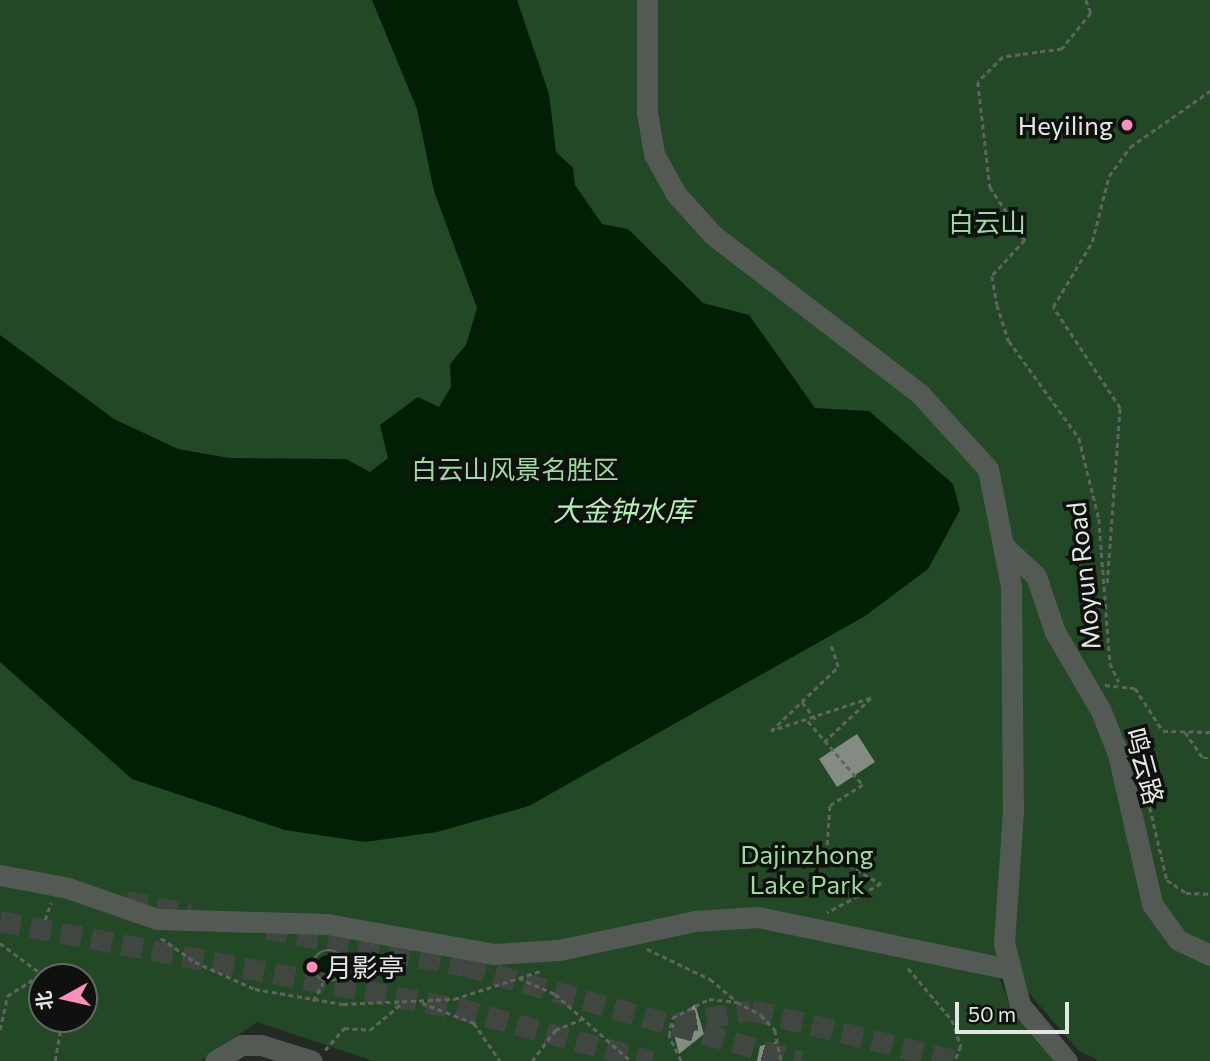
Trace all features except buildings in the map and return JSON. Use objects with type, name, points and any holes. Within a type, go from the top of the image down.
[{"type":"street","points":[[647,0],[647,112],[654,154],[676,194],[713,235],[849,334],[968,443],[988,469],[1005,547],[1013,667],[1013,811],[1004,943],[1009,969],[1038,1033],[1067,1061]]},
{"type":"street","name":"鸣云路","points":[[1005,547],[1036,576],[1055,632],[1101,711],[1118,754],[1152,904],[1178,940],[1210,955]]},
{"type":"street","points":[[0,875],[68,888],[157,919],[327,924],[493,954],[559,950],[695,921],[758,917],[823,927],[1009,969]]},
{"type":"street","points":[[215,1061],[242,1045],[261,1045],[315,1061]]},
{"type":"path","name":"Moyun Road","points":[[1086,0],[1091,13],[1062,48],[1003,57],[978,82],[990,187],[1026,240],[992,276],[1009,341],[1079,438],[1100,519],[1110,663],[1119,682],[1135,688],[1163,731],[1185,731]]},
{"type":"path","points":[[1107,593],[1120,408],[1053,307],[1092,242],[1109,176],[1130,147],[1210,91]]},
{"type":"path","points":[[824,742],[871,698],[816,719],[771,731],[838,667],[830,643]]},
{"type":"path","points":[[802,702],[816,719]]},
{"type":"path","points":[[808,721],[863,785],[830,807],[827,852],[881,884],[828,908],[823,927]]},
{"type":"path","points":[[1210,732],[1185,731],[1189,743],[1210,758]]},
{"type":"path","points":[[1143,788],[1158,821],[1167,880],[1186,893],[1210,894]]},
{"type":"path","points":[[151,930],[228,977],[313,1002],[402,1003],[477,994],[547,968]]},
{"type":"path","points":[[0,943],[28,964]]},
{"type":"path","points":[[639,946],[710,979],[775,1031],[781,1061]]},
{"type":"path","points":[[332,950],[345,970],[338,980],[324,982],[312,962],[332,950]]},
{"type":"path","points":[[904,963],[952,1020],[961,1046],[955,1061]]},
{"type":"path","points":[[519,978],[544,986],[633,1061]]},
{"type":"path","points":[[313,1002],[324,982]]},
{"type":"path","points":[[0,1030],[7,996],[28,985]]},
{"type":"path","points":[[681,1061],[669,1037],[675,1013],[709,999],[737,1002]]},
{"type":"path","points":[[418,1002],[474,1023],[500,1061]]},
{"type":"path","points":[[315,1061],[339,1032],[350,1026],[370,1030],[402,1003]]},
{"type":"path","points":[[532,1061],[555,1030],[585,1018]]},
{"type":"path","points":[[55,1061],[60,1033]]},
{"type":"green space","name":"白云山风景名胜区","points":[[0,0],[1210,0],[1210,1061],[1099,1061],[1078,1050],[1022,985],[998,975],[1014,1015],[1053,1061],[373,1061],[257,1022],[200,1061],[0,1061]]},
{"type":"water","name":"大金钟水库","points":[[372,0],[517,0],[549,94],[556,152],[573,168],[575,185],[602,224],[628,229],[703,303],[749,315],[815,408],[869,411],[953,484],[960,510],[928,569],[865,616],[529,806],[437,832],[365,842],[285,830],[132,779],[0,662],[0,335],[114,419],[178,449],[229,458],[346,459],[370,472],[388,458],[380,425],[418,397],[439,407],[451,387],[450,364],[466,345],[477,308],[434,191],[417,109]]},
{"type":"water","points":[[328,955],[337,958],[340,967],[337,976],[328,979],[319,976],[316,967],[319,958]]},
{"type":"tunnel","points":[[126,901],[190,914]]},
{"type":"tunnel","points":[[0,921],[457,1008],[652,1061]]},
{"type":"tunnel","points":[[267,929],[465,966],[801,1061]]},
{"type":"tunnel","points":[[676,1023],[752,1010],[958,1061]]},
{"type":"place","name":"Heyiling","points":[[1127,125]]},
{"type":"place","name":"月影亭","points":[[312,967]]},
{"type":"park label","name":"白云山","points":[[987,222]]},
{"type":"park label","name":"Dajinzhong Lake Park","points":[[807,869]]}]
